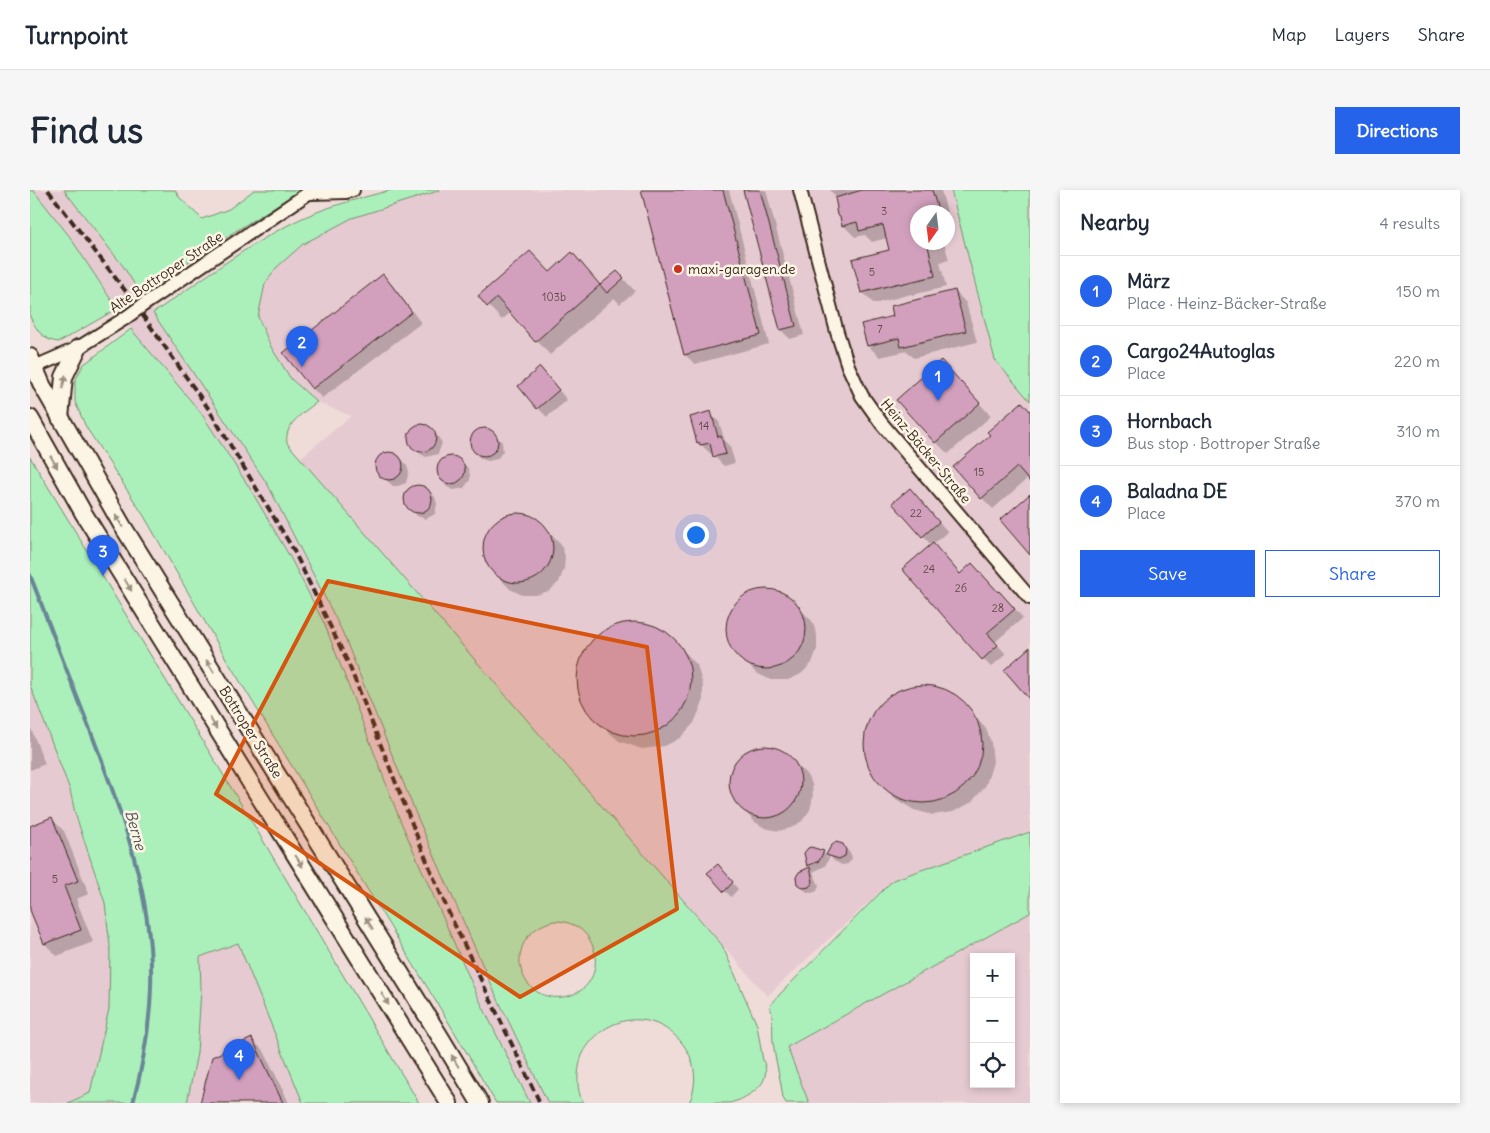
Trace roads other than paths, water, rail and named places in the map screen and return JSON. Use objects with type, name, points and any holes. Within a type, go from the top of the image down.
[{"type":"main road","points":[[60,418],[64,377],[78,348]]},
{"type":"main road","name":"Bottroper Straße","points":[[32,365],[60,418],[122,525],[480,1103]]},
{"type":"main road","name":"Bottroper Straße","points":[[30,419],[84,514],[449,1103]]},
{"type":"street","points":[[312,191],[346,192],[353,190]]},
{"type":"street","name":"Heinz-Bäcker-Straße","points":[[800,190],[839,339],[858,389],[882,424],[1030,598]]},
{"type":"street","name":"Alte Bottroper Straße","points":[[32,365],[78,348],[124,319],[312,191]]},
{"type":"waterway","name":"Berne","points":[[30,575],[113,790],[141,887],[151,953],[151,987],[145,1046],[133,1103]]},
{"type":"railway","points":[[48,190],[127,293],[208,408],[293,549],[349,665],[449,913],[540,1103]]},
{"type":"place","name":"maxi-garagen.de","points":[[678,269]]},
{"type":"place","name":"Cargo24Autoglas","points":[[302,367]]},
{"type":"place","name":"März","points":[[938,401]]},
{"type":"place","name":"Hornbach","points":[[103,576]]},
{"type":"place","name":"Baladna DE","points":[[239,1080]]}]
